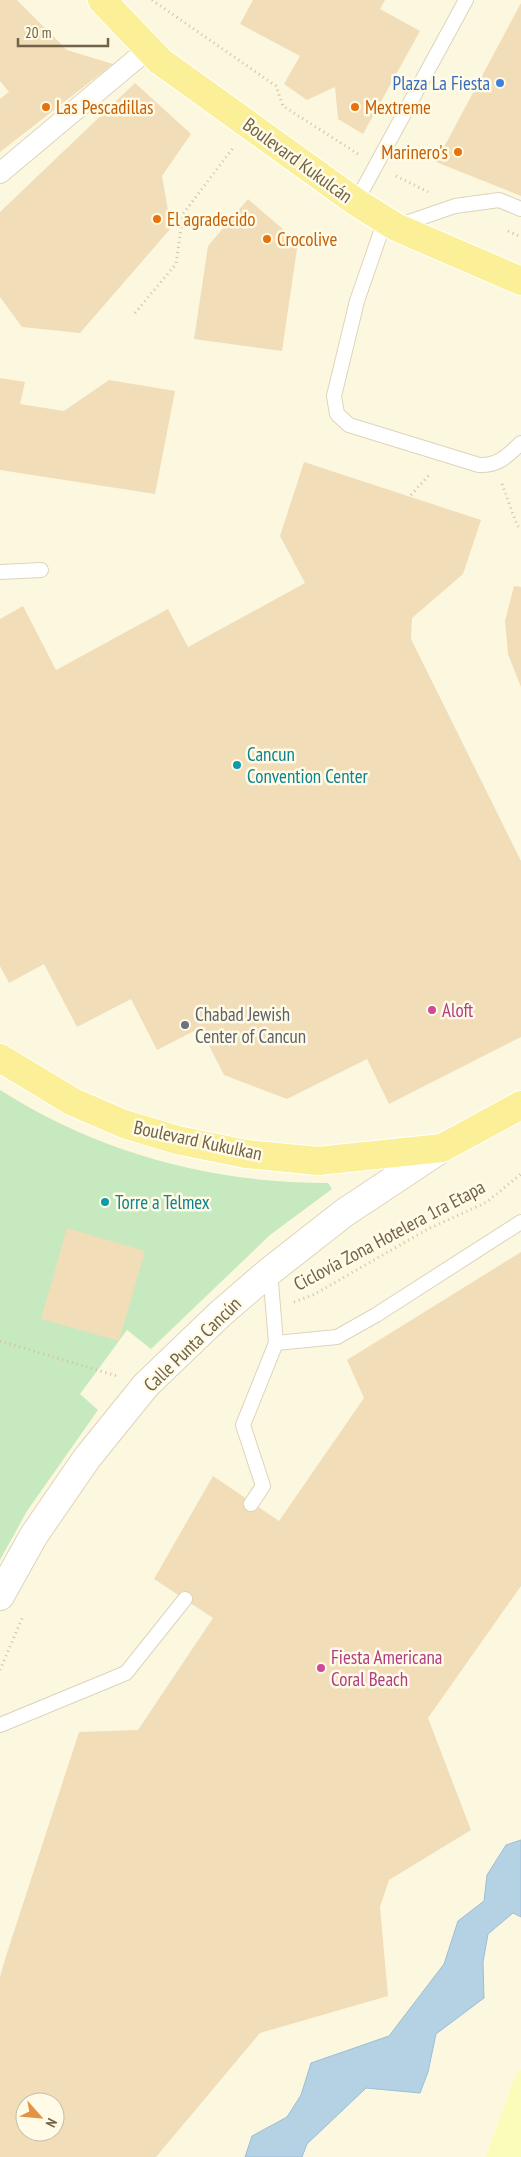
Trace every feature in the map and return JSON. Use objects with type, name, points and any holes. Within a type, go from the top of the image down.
[{"type":"main road","name":"Boulevard Kukulcán","points":[[102,0],[160,61],[356,202],[390,223],[521,281]]},
{"type":"main road","name":"Boulevard Kukulkan","points":[[0,1058],[73,1102],[124,1124],[177,1140],[246,1154],[318,1161],[442,1148]]},
{"type":"main road","points":[[442,1148],[521,1105]]},
{"type":"street","points":[[0,173],[148,48]]},
{"type":"street","name":"Calle Punta Cancún","points":[[0,1596],[34,1535],[86,1458],[146,1385],[220,1314],[270,1271],[344,1213],[442,1148]]},
{"type":"lane","points":[[356,202],[466,0]]},
{"type":"lane","points":[[521,208],[499,200],[455,206],[390,223],[357,301],[334,396],[337,414],[349,425],[479,465],[501,462],[521,443]]},
{"type":"lane","points":[[0,572],[40,570]]},
{"type":"lane","points":[[276,1343],[337,1337],[376,1315],[521,1222]]},
{"type":"lane","points":[[251,1504],[263,1486],[244,1425],[276,1343],[270,1271]]},
{"type":"lane","points":[[0,1725],[126,1673],[185,1599]]},
{"type":"path","points":[[152,0],[276,86],[283,106],[377,166],[455,206]]},
{"type":"path","points":[[135,313],[176,264],[183,214],[250,126]]},
{"type":"path","points":[[505,229],[521,237]]},
{"type":"path","points":[[411,495],[447,456]]},
{"type":"path","points":[[494,464],[517,526],[521,529]]},
{"type":"path","name":"Ciclovía Zona Hotelera 1ra Etapa","points":[[272,1310],[313,1295],[428,1229],[487,1202],[521,1174]]},
{"type":"path","points":[[0,1341],[146,1385]]},
{"type":"path","points":[[0,1670],[16,1629],[25,1613]]},
{"type":"shaded area","points":[[0,1090],[38,1112],[77,1131],[116,1147],[157,1160],[241,1177],[284,1182],[328,1183],[332,1189],[270,1235],[151,1349],[127,1330],[80,1394],[98,1410],[27,1511],[0,1560]]},
{"type":"sand","points":[[521,2069],[521,2157],[486,2157],[515,2076]]},
{"type":"water","points":[[521,1840],[521,1917],[513,1913],[488,1934],[483,1962],[484,1998],[436,2034],[428,2072],[420,2093],[366,2088],[307,2144],[302,2157],[245,2157],[252,2136],[287,2117],[301,2095],[311,2063],[389,2036],[444,1964],[458,1921],[484,1901],[487,1875],[506,1845]]},
{"type":"building","points":[[0,0],[17,0],[67,50],[113,64],[0,152],[0,99],[9,92],[0,81]]},
{"type":"building","points":[[253,0],[385,0],[380,9],[420,31],[363,134],[338,119],[335,87],[307,100],[284,84],[300,56],[240,24]]},
{"type":"building","name":"Plaza La Fiesta","points":[[521,3],[521,196],[436,162]]},
{"type":"building","points":[[135,83],[191,134],[162,176],[171,228],[80,333],[22,327],[0,297],[0,212]]},
{"type":"building","points":[[248,199],[298,242],[282,351],[194,339],[208,246]]},
{"type":"building","points":[[0,378],[25,382],[20,404],[64,411],[109,380],[175,391],[155,494],[0,470]]},
{"type":"building","name":"Cancun Convention Center","points":[[304,462],[481,520],[463,574],[412,618],[411,639],[521,861],[521,1037],[389,1104],[367,1059],[287,1099],[224,1075],[200,1028],[157,1050],[131,999],[77,1027],[44,964],[9,983],[0,966],[0,619],[23,606],[56,670],[168,609],[188,647],[305,583],[280,536]]},
{"type":"building","points":[[514,586],[521,587],[521,687],[508,654],[505,621]]},
{"type":"building","points":[[67,1228],[145,1251],[119,1341],[41,1319]]},
{"type":"building","name":"Fiesta Americana Coral Beach","points":[[521,1252],[521,1586],[428,1718],[471,1830],[389,1880],[380,1907],[388,1996],[260,2033],[156,2157],[0,2157],[0,1977],[79,1732],[138,1730],[213,1618],[154,1579],[213,1476],[279,1521],[364,1398],[347,1360]]},
{"type":"place","name":"Plaza La Fiesta","points":[[500,83]]},
{"type":"place","name":"Las Pescadillas","points":[[46,107]]},
{"type":"place","name":"Mextreme","points":[[355,107]]},
{"type":"place","name":"Marinero's","points":[[458,152]]},
{"type":"place","name":"El agradecido","points":[[157,219]]},
{"type":"place","name":"Crocolive","points":[[267,239]]},
{"type":"place","name":"Cancun Convention Center","points":[[237,765]]},
{"type":"place","name":"Aloft","points":[[432,1010]]},
{"type":"place","name":"Chabad Jewish Center of Cancun","points":[[185,1025]]},
{"type":"place","name":"Torre a Telmex","points":[[105,1202]]},
{"type":"place","name":"Fiesta Americana Coral Beach","points":[[321,1668]]}]
